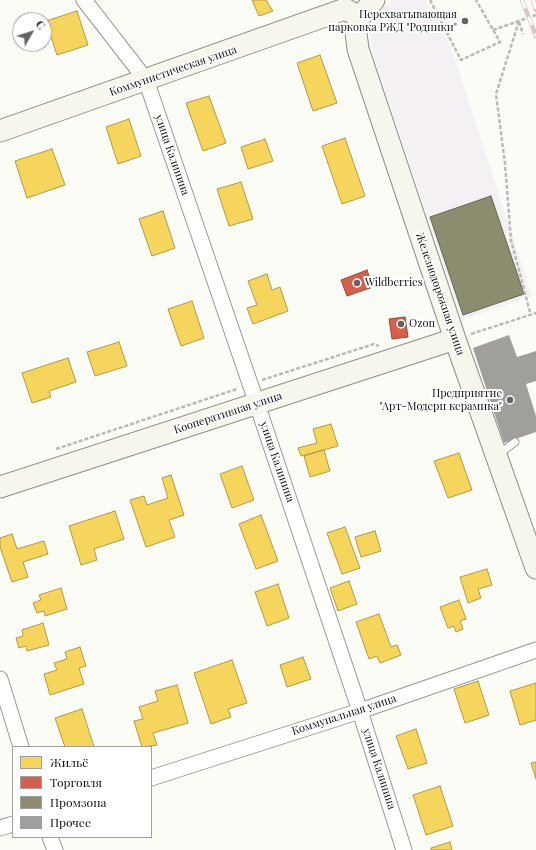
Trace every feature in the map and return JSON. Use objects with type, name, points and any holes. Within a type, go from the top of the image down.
[{"type":"street","name":"улица Калинина","points":[[84,0],[146,80],[251,384],[360,711],[404,850]]},
{"type":"street","points":[[348,6],[374,0]]},
{"type":"street","name":"Коммунистическая улица","points":[[0,131],[146,80],[348,6]]},
{"type":"street","name":"Железнодорожная улица","points":[[348,6],[356,33],[358,49],[455,339],[536,568]]},
{"type":"street","name":"Кооперативная улица","points":[[0,487],[455,339]]},
{"type":"street","name":"Коммунальная улица","points":[[152,778],[360,711],[536,650]]},
{"type":"street","points":[[0,679],[21,746]]},
{"type":"street","points":[[0,828],[12,824]]},
{"type":"street","points":[[50,838],[55,850]]},
{"type":"lane","points":[[497,455],[515,442]]},
{"type":"path","points":[[430,0],[461,60],[500,42],[476,0]]},
{"type":"path","points":[[493,30],[536,15]]},
{"type":"path","points":[[519,21],[523,34]]},
{"type":"path","points":[[519,21],[496,94],[505,164],[511,240],[531,316]]},
{"type":"path","points":[[455,339],[531,316],[536,313]]},
{"type":"path","points":[[52,450],[374,344],[403,356]]},
{"type":"shaded area","points":[[392,0],[425,0],[441,25],[456,62],[532,296],[462,320],[374,57],[369,28],[383,7]]},
{"type":"building: Жильё","points":[[252,0],[266,0],[273,11],[259,16]]},
{"type":"building: Жильё","points":[[77,11],[88,45],[57,55],[52,40],[52,19]]},
{"type":"building: Жильё","points":[[320,55],[337,103],[313,111],[297,63]]},
{"type":"building: Жильё","points":[[209,96],[226,143],[203,151],[186,103]]},
{"type":"building: Жильё","points":[[129,119],[141,156],[118,164],[106,127]]},
{"type":"building: Жильё","points":[[345,138],[365,196],[342,204],[322,146]]},
{"type":"building: Жильё","points":[[265,139],[273,161],[248,169],[241,147]]},
{"type":"building: Жильё","points":[[52,149],[65,185],[27,198],[15,161]]},
{"type":"building: Жильё","points":[[241,182],[253,219],[229,226],[217,189]]},
{"type":"building: Жильё","points":[[163,211],[175,248],[152,256],[139,219]]},
{"type":"building: Жильё","points":[[267,274],[272,290],[280,287],[288,311],[253,324],[247,308],[257,305],[248,281]]},
{"type":"building: Жильё","points":[[192,301],[204,338],[181,346],[168,309]]},
{"type":"building: Жильё","points":[[119,342],[127,366],[95,376],[87,352]]},
{"type":"building: Жильё","points":[[68,358],[76,382],[49,391],[51,397],[32,403],[22,373]]},
{"type":"building: Жильё","points":[[331,424],[338,446],[301,456],[298,448],[317,443],[313,429]]},
{"type":"building: Жильё","points":[[324,450],[330,471],[310,477],[304,456]]},
{"type":"building: Жильё","points":[[459,453],[472,490],[448,498],[434,461]]},
{"type":"building: Жильё","points":[[242,466],[254,500],[232,508],[220,474]]},
{"type":"building: Жильё","points":[[171,475],[184,515],[169,520],[175,537],[146,547],[130,500],[144,496],[147,505],[168,498],[162,478]]},
{"type":"building: Жильё","points":[[115,511],[124,539],[94,549],[97,560],[81,565],[69,526]]},
{"type":"building: Жильё","points":[[261,515],[278,561],[256,569],[239,524]]},
{"type":"building: Жильё","points":[[345,527],[360,568],[342,574],[327,533]]},
{"type":"building: Жильё","points":[[375,531],[381,551],[361,557],[355,537]]},
{"type":"building: Жильё","points":[[12,534],[17,549],[44,541],[48,554],[23,562],[28,577],[12,582],[0,547],[0,538]]},
{"type":"building: Жильё","points":[[487,569],[492,585],[478,589],[481,598],[468,603],[460,577]]},
{"type":"building: Жильё","points":[[349,581],[357,604],[338,611],[330,588]]},
{"type":"building: Жильё","points":[[278,584],[289,618],[267,626],[255,592]]},
{"type":"building: Жильё","points":[[61,588],[67,609],[45,616],[44,611],[37,613],[33,603],[41,600],[39,595]]},
{"type":"building: Жильё","points":[[459,600],[466,619],[460,621],[463,629],[456,632],[454,626],[448,628],[440,607]]},
{"type":"building: Жильё","points":[[379,614],[391,647],[397,645],[401,655],[380,663],[377,656],[369,659],[356,622]]},
{"type":"building: Жильё","points":[[43,623],[49,645],[27,651],[26,646],[19,648],[16,638],[23,636],[22,630]]},
{"type":"building: Жильё","points":[[80,647],[86,666],[79,668],[84,684],[50,695],[44,674],[57,670],[54,663],[67,659],[65,652]]},
{"type":"building: Жильё","points":[[303,657],[311,679],[287,687],[280,665]]},
{"type":"building: Жильё","points":[[232,660],[247,703],[228,709],[231,717],[211,724],[194,673]]},
{"type":"building: Жильё","points":[[478,681],[489,715],[465,723],[454,689]]},
{"type":"building: Жильё","points":[[536,683],[536,720],[520,725],[510,691]]},
{"type":"building: Жильё","points":[[177,685],[188,723],[153,733],[157,745],[142,746],[134,721],[143,719],[139,707],[158,701],[155,691]]},
{"type":"building: Жильё","points":[[82,709],[94,746],[65,746],[55,718]]},
{"type":"building: Жильё","points":[[416,729],[427,763],[408,769],[396,736]]},
{"type":"building: Жильё","points":[[536,762],[536,779],[531,763]]},
{"type":"building: Жильё","points":[[440,786],[453,826],[426,835],[413,795]]},
{"type":"building: Жильё","points":[[450,842],[452,850],[431,850],[431,848]]},
{"type":"building: Торговля","name":"Wildberries","points":[[367,270],[373,287],[347,296],[341,280]]},
{"type":"building: Торговля","points":[[405,317],[408,337],[392,339],[389,319]]},
{"type":"building: Промзона","points":[[491,196],[524,294],[463,315],[430,217]]},
{"type":"building: Прочее","name":"Предприятие \"Арт-Модерн керамика\"","points":[[509,335],[517,357],[536,351],[536,381],[526,384],[536,416],[536,432],[504,443],[473,348]]},
{"type":"railway","points":[[522,0],[536,36]]},
{"type":"railway","points":[[533,0],[536,10]]},
{"type":"place","name":"Перехватывающая парковка РЖД \"Родники\"","points":[[465,21]]},
{"type":"place","name":"Wildberries","points":[[357,283]]},
{"type":"place","name":"Ozon","points":[[401,324]]},
{"type":"place","name":"Предприятие \"Арт-Модерн керамика\"","points":[[510,400]]}]
